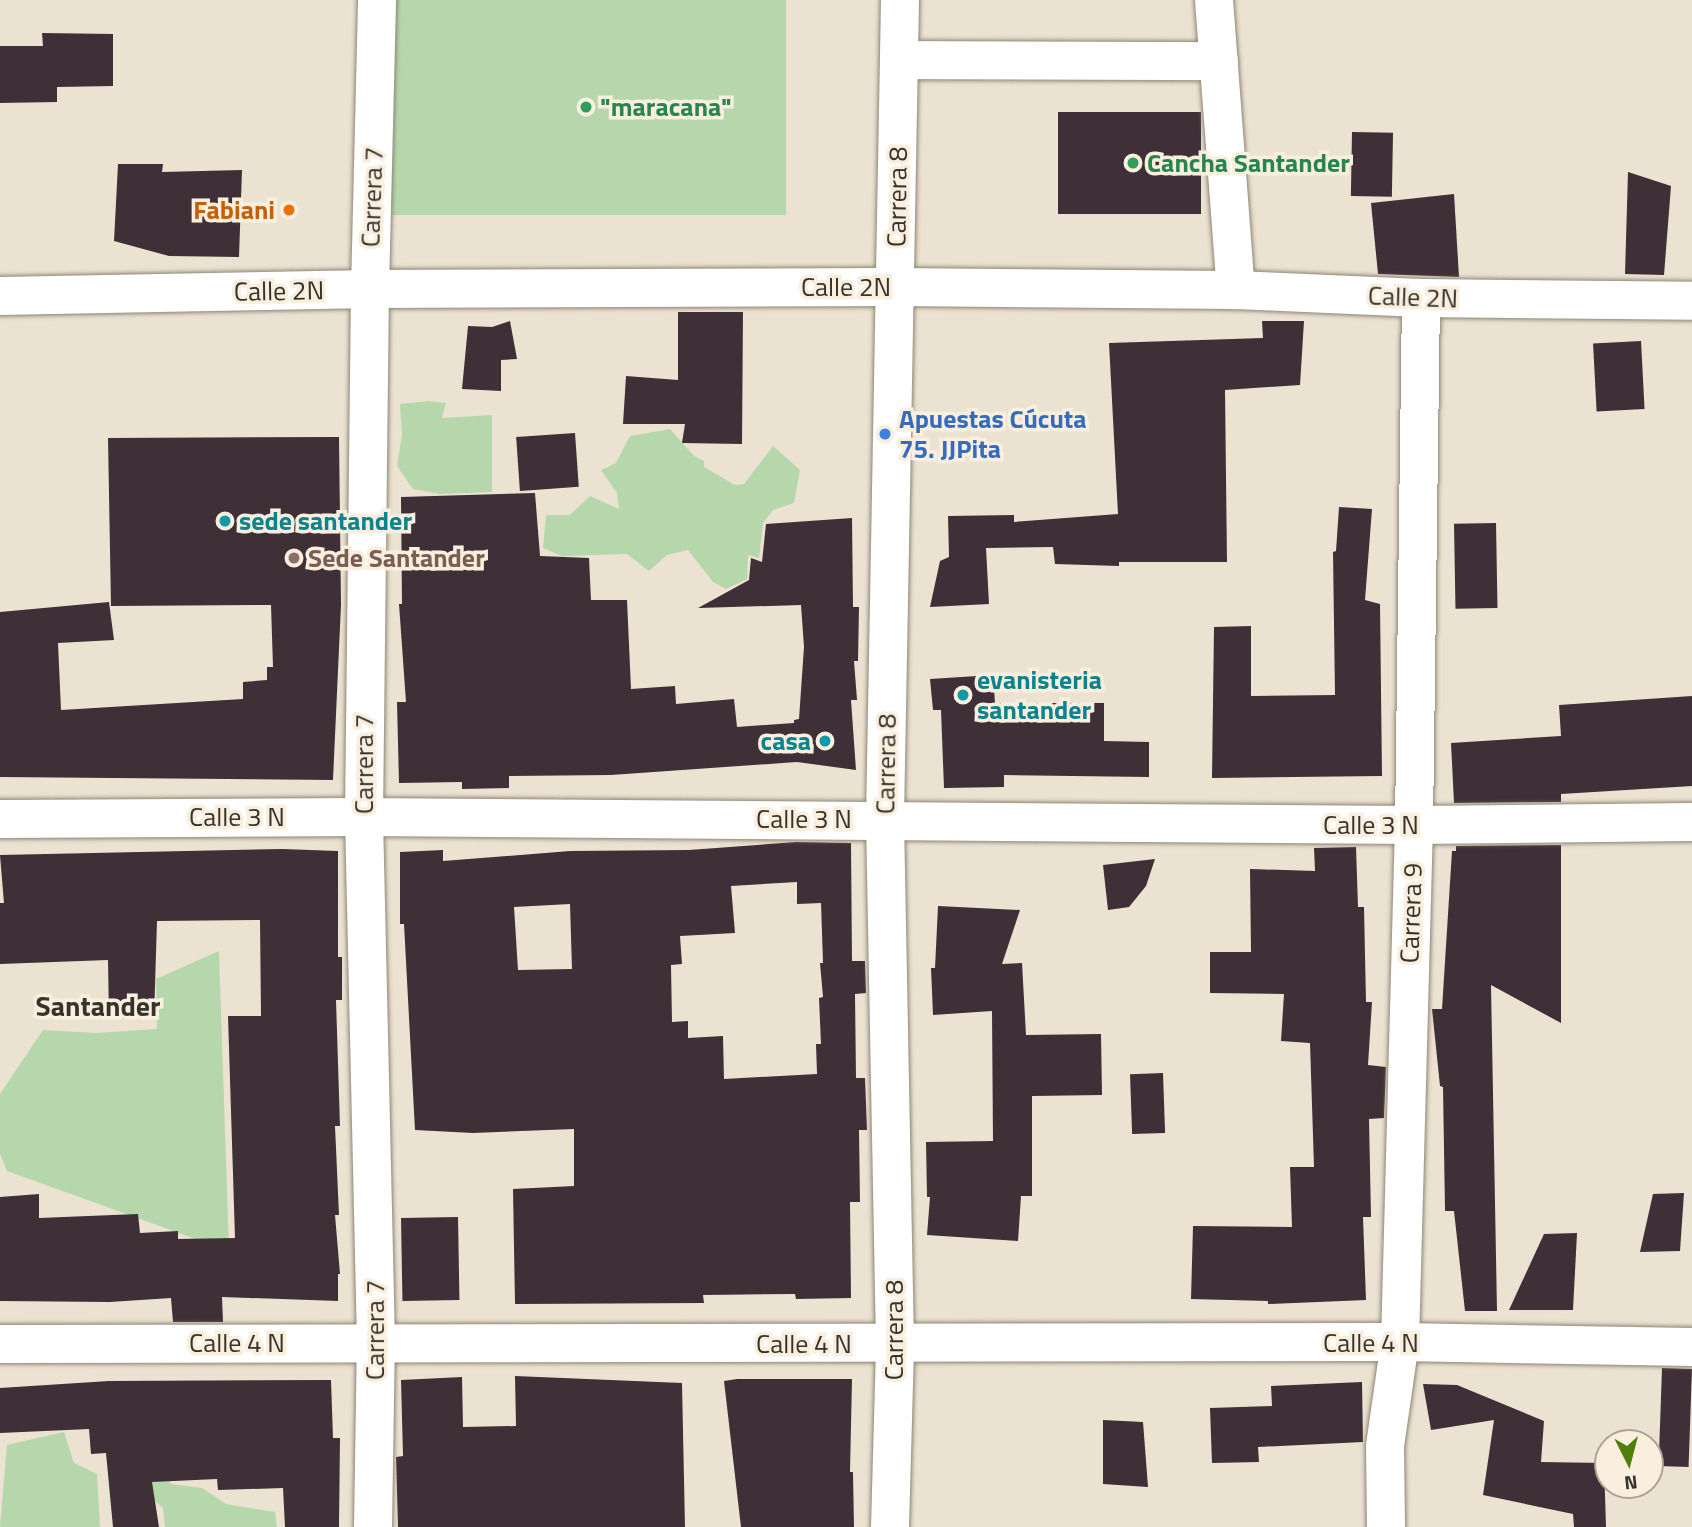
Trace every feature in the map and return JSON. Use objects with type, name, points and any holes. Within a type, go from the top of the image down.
[{"type":"street","name":"Carrera 7","points":[[373,1527],[376,1342],[364,817],[370,289],[377,0]]},
{"type":"street","name":"Carrera 8","points":[[890,1527],[895,1345],[885,820],[900,0]]},
{"type":"street","points":[[1214,0],[1236,290]]},
{"type":"street","points":[[899,60],[1219,61]]},
{"type":"street","name":"Calle 2N","points":[[0,296],[370,289],[895,287],[1236,290],[1421,298],[1692,301]]},
{"type":"street","name":"Carrera 9","points":[[1386,1527],[1385,1446],[1400,1342],[1413,825],[1421,298]]},
{"type":"street","name":"Calle 3 N","points":[[0,819],[364,817],[1413,825],[1692,822]]},
{"type":"street","name":"Calle 4 N","points":[[0,1344],[376,1342],[895,1345],[1400,1342],[1692,1347]]},
{"type":"green space","name":"\"maracana\"","points":[[388,0],[786,0],[786,215],[388,215]]},
{"type":"green space","points":[[429,401],[446,403],[442,418],[492,415],[492,492],[440,494],[413,489],[397,466],[402,435],[400,404]]},
{"type":"green space","points":[[670,429],[694,456],[704,461],[704,467],[735,485],[744,484],[773,446],[800,470],[794,503],[773,510],[763,523],[759,558],[748,555],[747,579],[726,589],[713,582],[688,550],[667,555],[649,571],[627,554],[562,556],[543,548],[546,515],[570,515],[590,496],[619,509],[617,493],[601,470],[616,463],[630,436]]},
{"type":"green space","points":[[219,951],[229,1251],[7,1171],[0,1154],[0,1094],[43,1030],[96,1033],[157,1029],[156,979]]},
{"type":"green space","points":[[64,1432],[74,1463],[97,1474],[100,1527],[0,1527],[7,1445]]},
{"type":"green space","points":[[156,1465],[171,1484],[202,1488],[226,1504],[275,1512],[277,1527],[165,1527],[163,1508],[138,1486]]},
{"type":"building","points":[[42,33],[113,34],[113,86],[57,87],[57,102],[0,103],[0,46],[43,46]]},
{"type":"building","name":"Cancha Santander","points":[[1058,112],[1201,112],[1201,214],[1058,214]]},
{"type":"building","points":[[1352,132],[1393,133],[1392,197],[1351,196]]},
{"type":"building","points":[[118,164],[163,164],[162,172],[242,170],[239,257],[169,256],[114,241]]},
{"type":"building","points":[[1628,172],[1671,186],[1664,275],[1625,274]]},
{"type":"building","points":[[1454,194],[1459,277],[1378,274],[1371,203]]},
{"type":"building","points":[[678,312],[743,312],[742,444],[682,443],[685,424],[623,424],[626,376],[678,380]]},
{"type":"building","points":[[510,321],[517,359],[501,360],[501,391],[462,389],[468,326],[492,327]]},
{"type":"building","points":[[1262,321],[1304,321],[1300,385],[1225,390],[1227,562],[1119,562],[1119,566],[1055,564],[1053,547],[986,548],[989,604],[930,607],[940,561],[949,557],[948,516],[1014,515],[1014,522],[1118,514],[1109,343],[1263,338]]},
{"type":"building","points":[[1641,341],[1645,409],[1597,411],[1593,344]]},
{"type":"building","points":[[575,433],[579,487],[520,491],[516,437]]},
{"type":"building","points":[[339,437],[341,605],[333,780],[0,777],[0,612],[109,602],[114,640],[58,643],[61,710],[243,699],[243,682],[267,680],[267,667],[273,667],[271,605],[111,606],[108,438]]},
{"type":"building","points":[[535,493],[540,556],[589,558],[591,600],[627,600],[631,689],[675,686],[676,704],[734,699],[737,727],[794,723],[794,720],[799,719],[804,647],[801,605],[698,608],[749,580],[751,558],[762,562],[766,524],[852,518],[853,607],[859,607],[858,661],[854,661],[857,700],[851,700],[856,770],[797,762],[611,775],[509,776],[509,788],[462,789],[462,782],[399,783],[397,702],[406,702],[399,604],[402,604],[401,497]]},
{"type":"building","points":[[1339,507],[1372,509],[1365,600],[1380,604],[1382,776],[1212,778],[1214,627],[1251,626],[1251,696],[1335,695],[1333,552],[1336,551]]},
{"type":"building","points":[[1496,523],[1497,608],[1455,609],[1454,524]]},
{"type":"building","points":[[993,675],[995,703],[1104,703],[1104,741],[1149,742],[1149,777],[1004,775],[1004,787],[944,788],[941,710],[933,710],[930,679]]},
{"type":"building","points":[[1692,696],[1692,786],[1561,794],[1561,802],[1454,803],[1451,743],[1561,736],[1559,705]]},
{"type":"building","points":[[796,842],[851,843],[852,961],[865,961],[866,993],[855,994],[856,1078],[865,1078],[867,1130],[859,1130],[860,1202],[850,1202],[851,1298],[796,1299],[795,1294],[703,1295],[704,1303],[515,1304],[513,1189],[574,1186],[574,1129],[473,1133],[415,1130],[404,924],[400,924],[400,852],[443,850],[443,861],[570,851],[689,850]],"holes":[[[797,882],[797,904],[821,903],[823,963],[820,963],[823,997],[819,998],[821,1044],[816,1044],[817,1074],[724,1079],[723,1036],[688,1038],[688,1021],[672,1022],[671,965],[682,964],[680,936],[735,933],[731,886]],[[570,904],[572,969],[518,970],[514,907]]]},
{"type":"building","points":[[1561,845],[1561,1023],[1491,985],[1497,1311],[1465,1311],[1454,1211],[1445,1211],[1443,1087],[1440,1086],[1432,1009],[1442,1009],[1452,851],[1456,851],[1456,846]]},
{"type":"building","points":[[1356,847],[1358,907],[1364,907],[1366,1002],[1372,1002],[1368,1065],[1386,1067],[1384,1118],[1369,1119],[1371,1217],[1363,1217],[1366,1300],[1268,1304],[1268,1301],[1191,1299],[1193,1226],[1292,1227],[1290,1167],[1314,1167],[1310,1043],[1281,1041],[1284,994],[1210,993],[1210,952],[1251,952],[1250,869],[1315,871],[1314,848]]},
{"type":"building","points":[[282,849],[338,851],[338,957],[342,957],[342,1000],[336,1000],[340,1126],[335,1126],[339,1215],[335,1215],[340,1274],[338,1301],[222,1297],[223,1322],[173,1322],[171,1298],[110,1302],[0,1301],[0,1197],[39,1194],[39,1218],[138,1214],[140,1233],[178,1231],[178,1239],[235,1238],[228,1016],[261,1016],[260,920],[157,921],[154,1018],[109,1019],[108,960],[0,964],[0,903],[4,903],[0,855]]},
{"type":"building","points":[[1155,859],[1146,886],[1129,907],[1108,910],[1103,865]]},
{"type":"building","points":[[938,906],[1020,910],[1002,964],[1022,963],[1026,1035],[1101,1034],[1102,1095],[1032,1096],[1032,1196],[1021,1196],[1018,1241],[927,1235],[930,1197],[927,1197],[926,1142],[993,1141],[992,1011],[933,1015],[931,968],[935,968]]},
{"type":"building","points":[[1163,1073],[1165,1133],[1132,1134],[1130,1074]]},
{"type":"building","points":[[1684,1193],[1680,1251],[1640,1252],[1653,1194]]},
{"type":"building","points":[[458,1217],[459,1300],[402,1301],[401,1218]]},
{"type":"building","points":[[1577,1233],[1573,1310],[1509,1310],[1544,1234]]},
{"type":"building","points":[[1662,1368],[1692,1369],[1689,1467],[1664,1466],[1664,1429],[1660,1429]]},
{"type":"building","points":[[515,1376],[682,1383],[685,1527],[398,1527],[396,1457],[403,1456],[401,1380],[462,1377],[463,1427],[516,1426]]},
{"type":"building","points":[[852,1379],[850,1472],[853,1472],[854,1527],[741,1527],[724,1381]]},
{"type":"building","points":[[331,1380],[333,1438],[340,1438],[339,1527],[285,1527],[283,1488],[218,1490],[217,1479],[152,1482],[159,1527],[113,1527],[106,1453],[91,1454],[89,1429],[0,1433],[0,1388],[109,1381]]},
{"type":"building","points":[[1362,1382],[1363,1442],[1258,1447],[1259,1462],[1212,1463],[1210,1408],[1272,1406],[1271,1386]]},
{"type":"building","points":[[1423,1384],[1457,1385],[1544,1421],[1541,1462],[1594,1463],[1594,1499],[1605,1499],[1606,1527],[1574,1527],[1573,1514],[1483,1495],[1494,1420],[1431,1430]]},
{"type":"building","points":[[1103,1420],[1143,1422],[1148,1487],[1103,1484]]},
{"type":"place","name":"\"maracana\"","points":[[586,107]]},
{"type":"place","name":"Cancha Santander","points":[[1133,163]]},
{"type":"place","name":"Fabiani","points":[[289,210]]},
{"type":"place","name":"Apuestas Cúcuta 75. JJPita","points":[[885,434]]},
{"type":"place","name":"sede santander","points":[[225,521]]},
{"type":"place","name":"Sede Santander","points":[[294,558]]},
{"type":"place","name":"evanisteria santander","points":[[963,695]]},
{"type":"place","name":"casa","points":[[825,741]]},
{"type":"district","name":"Santander","points":[[98,1006]]}]
